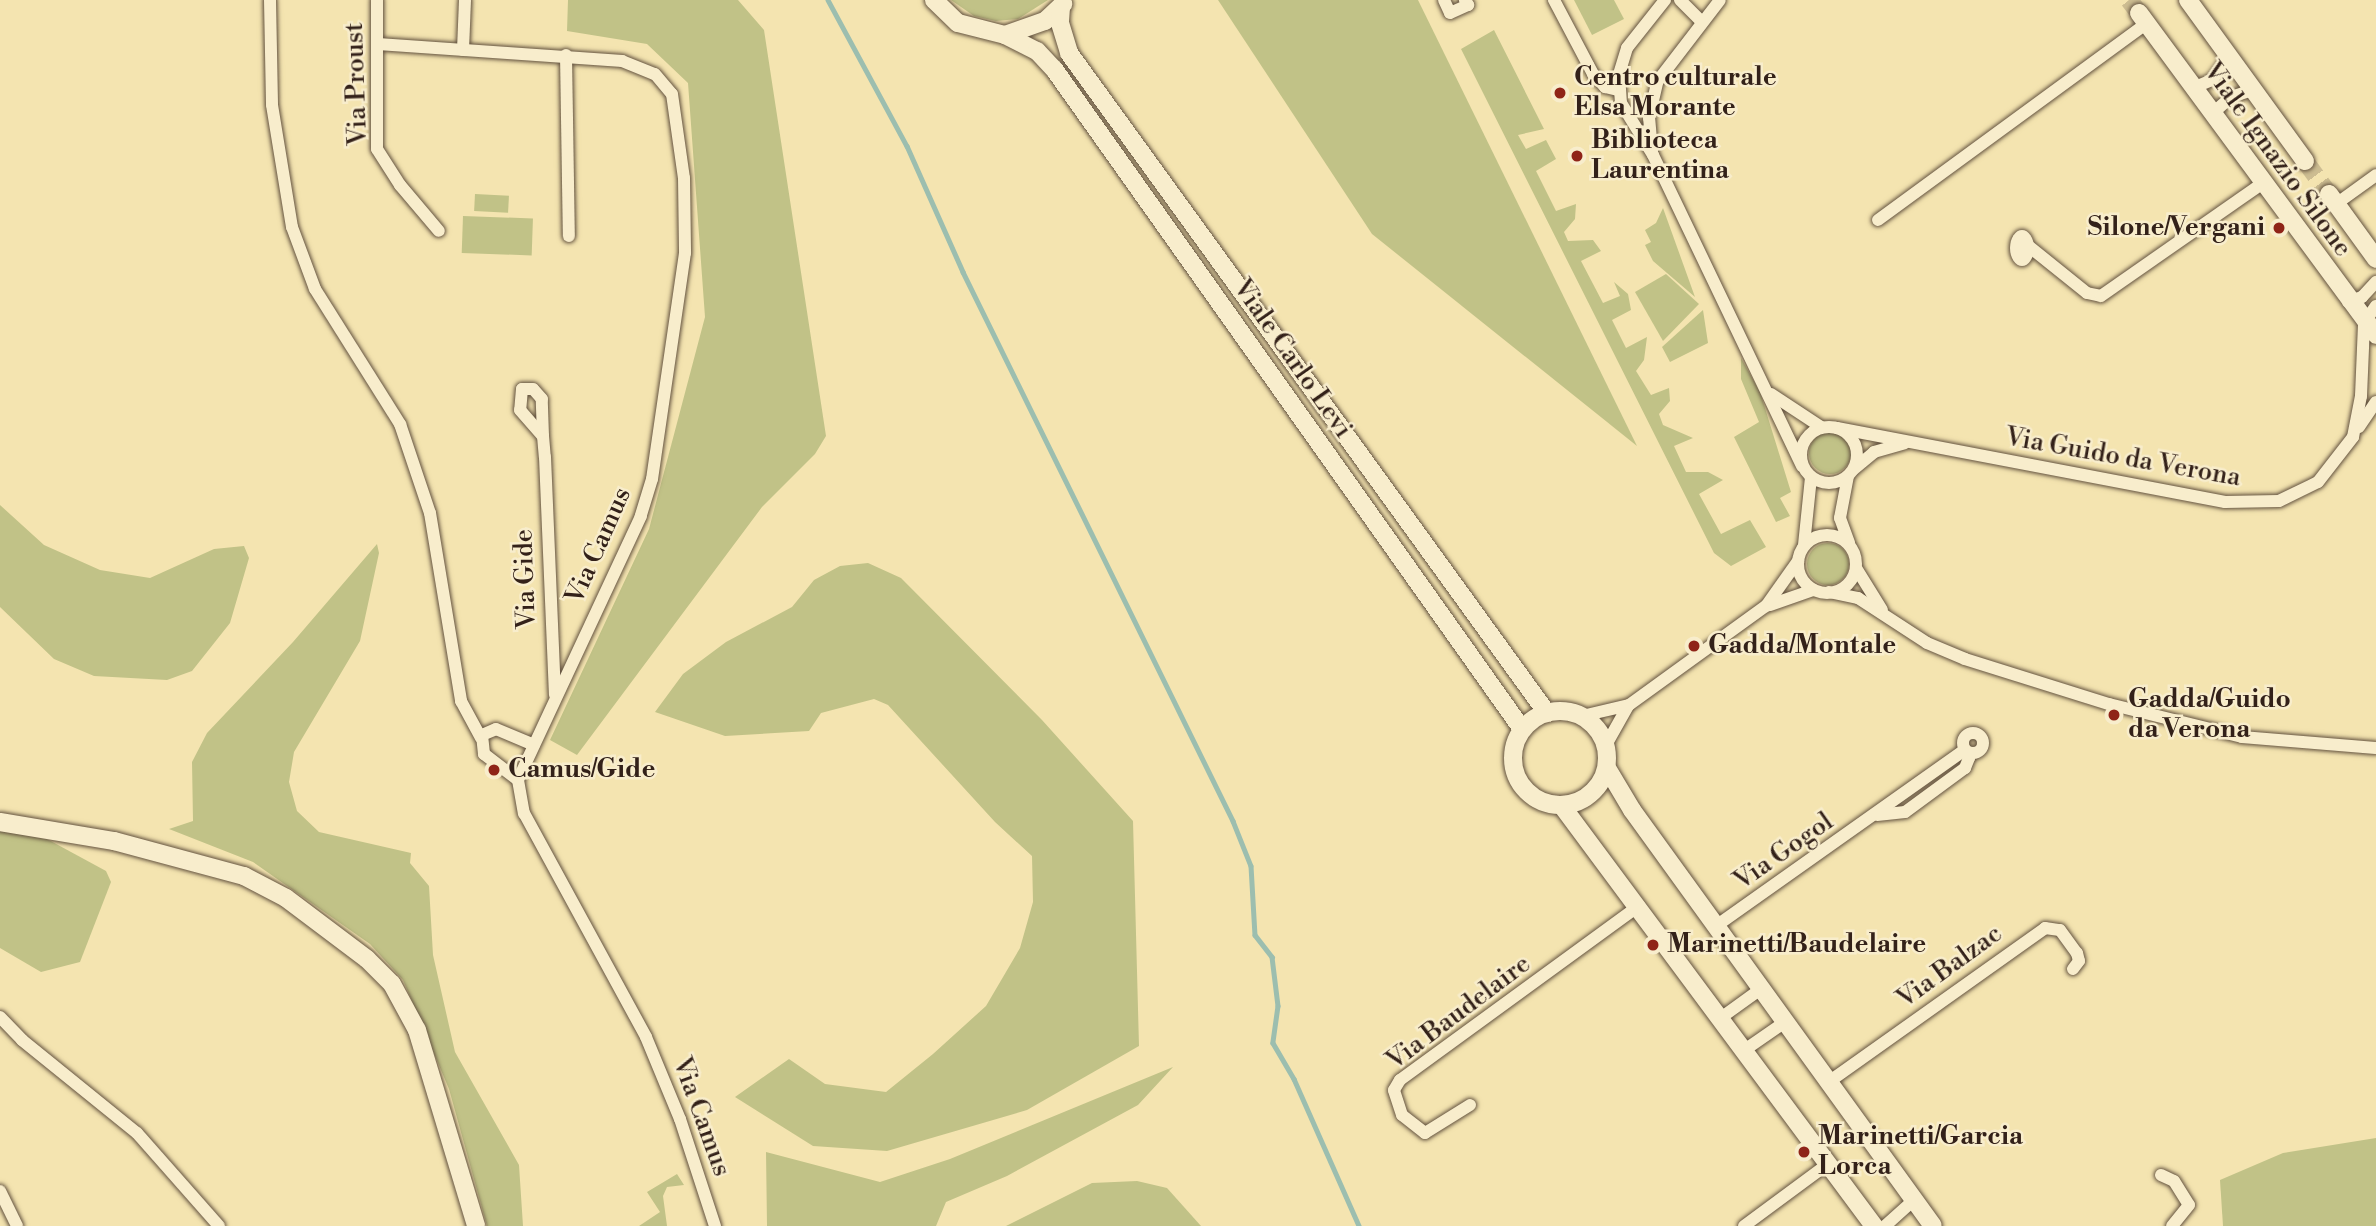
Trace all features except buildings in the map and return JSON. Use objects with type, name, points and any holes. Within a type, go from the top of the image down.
[{"type":"street","points":[[270,0],[272,105],[292,227],[315,289],[400,424],[430,513],[461,701],[481,738],[488,759],[518,780]]},
{"type":"street","name":"Via Proust","points":[[377,0],[377,149],[400,186],[439,231]]},
{"type":"street","points":[[463,51],[465,0]]},
{"type":"street","name":"Viale Carlo Levi","points":[[934,0],[958,23],[1005,35],[1037,51],[1054,69],[1522,729]]},
{"type":"street","points":[[1444,0],[1450,13],[1468,5],[1465,0]]},
{"type":"street","points":[[1555,0],[1597,80],[1618,90]]},
{"type":"street","points":[[1665,0],[1627,48],[1618,90],[1628,119],[1653,155],[1771,394],[1802,466],[1811,477],[1826,483],[1850,474]]},
{"type":"street","points":[[1679,0],[1702,21]]},
{"type":"street","points":[[1653,155],[1649,118],[1655,86],[1720,0]]},
{"type":"street","name":"Viale Ignazio Silone","points":[[2188,0],[2305,161]]},
{"type":"street","points":[[1005,35],[1026,31],[1063,3]]},
{"type":"street","name":"Viale Carlo Levi","points":[[1063,3],[1060,23],[1069,53],[1547,713]]},
{"type":"street","points":[[1878,220],[2142,19]]},
{"type":"street","name":"Viale Ignazio Silone","points":[[2142,19],[2370,329]]},
{"type":"street","name":"Via Camus","points":[[378,44],[566,55],[639,65],[666,83],[678,116],[685,253],[652,479],[641,516],[518,780],[524,813],[646,1037],[680,1119],[715,1226]]},
{"type":"street","points":[[566,55],[569,236]]},
{"type":"street","points":[[2193,88],[2212,80],[2229,57]]},
{"type":"street","points":[[2212,114],[2231,97],[2253,90]]},
{"type":"street","points":[[2333,199],[2376,175]]},
{"type":"street","points":[[2026,244],[2087,293],[2101,296],[2263,183]]},
{"type":"street","name":"Viale Ignazio Silone","points":[[2333,199],[2376,260]]},
{"type":"street","points":[[2348,302],[2362,297],[2376,282]]},
{"type":"street","points":[[2370,329],[2376,306]]},
{"type":"street","name":"Via Guido da Verona","points":[[1837,428],[2225,502],[2263,504],[2290,498],[2319,482],[2353,437],[2370,329]]},
{"type":"street","points":[[1771,394],[1821,427],[1837,428],[1856,444],[1840,518],[1856,568],[1883,611]]},
{"type":"street","points":[[2353,437],[2376,402]]},
{"type":"street","points":[[1802,466],[1803,442],[1821,427]]},
{"type":"street","name":"Via Gide","points":[[543,436],[555,699]]},
{"type":"street","name":"Via Guido da Verona","points":[[1850,474],[1874,452],[1913,442]]},
{"type":"street","points":[[1766,606],[1798,561],[1804,545],[1811,477]]},
{"type":"street","points":[[1804,545],[1829,534],[1849,544]]},
{"type":"street","points":[[1798,561],[1802,579],[1813,590]]},
{"type":"street","points":[[1829,592],[1847,586],[1856,568]]},
{"type":"street","points":[[1874,1226],[1723,1017],[1562,806],[1533,797],[1518,780],[1514,754],[1522,729],[1547,713],[1582,716],[1629,705],[1766,606],[1813,590],[1851,596],[1883,611],[1927,643],[1965,659],[2117,706],[2242,737],[2376,748]]},
{"type":"street","points":[[1606,745],[1629,705]]},
{"type":"street","points":[[1582,716],[1597,728],[1606,745],[1607,768],[1632,810],[1933,1226]]},
{"type":"street","points":[[481,738],[485,731],[496,729],[534,745]]},
{"type":"street","name":"Via Gogol","points":[[1716,926],[1877,815],[1905,812],[1965,768],[1969,758],[1965,750]]},
{"type":"street","points":[[1562,806],[1592,796],[1607,768]]},
{"type":"street","points":[[0,822],[114,841],[244,876],[286,898],[367,959],[391,984],[417,1030],[476,1226]]},
{"type":"street","name":"Via Baudelaire","points":[[1470,1105],[1425,1133],[1402,1115],[1394,1090],[1400,1080],[1639,906]]},
{"type":"street","name":"Via Balzac","points":[[1830,1081],[2045,928],[2060,930],[2077,953],[2079,961],[2073,969]]},
{"type":"street","points":[[1723,1017],[1761,989]]},
{"type":"street","points":[[0,1017],[22,1040],[136,1133],[219,1226]]},
{"type":"street","points":[[1746,1049],[1785,1021]]},
{"type":"street","points":[[1744,1226],[1829,1163]]},
{"type":"street","points":[[2161,1175],[2174,1181],[2189,1205],[2172,1226]]},
{"type":"street","points":[[0,1191],[17,1226]]},
{"type":"street","points":[[1885,1226],[1914,1200]]},
{"type":"green space","points":[[568,0],[738,0],[764,30],[826,436],[815,454],[762,507],[577,755],[550,740],[649,529],[705,317],[688,83],[647,44],[567,31]]},
{"type":"green space","points":[[951,0],[1048,0],[1018,19],[996,21],[974,16]]},
{"type":"green space","points":[[1218,0],[1418,0],[1637,446],[1372,234]]},
{"type":"green space","points":[[1574,0],[1614,0],[1624,19],[1592,35]]},
{"type":"green space","points":[[1494,30],[1544,129],[1518,135],[1526,149],[1546,140],[1556,159],[1536,171],[1556,211],[1576,204],[1575,219],[1564,232],[1568,241],[1593,240],[1601,251],[1581,261],[1603,303],[1620,296],[1614,282],[1628,294],[1631,310],[1612,320],[1626,348],[1647,337],[1644,360],[1636,371],[1651,395],[1669,388],[1670,401],[1659,414],[1663,425],[1693,438],[1674,446],[1686,472],[1708,472],[1723,480],[1699,494],[1721,534],[1750,520],[1766,547],[1731,566],[1714,553],[1461,49]]},
{"type":"green space","points":[[475,194],[509,196],[508,213],[474,211]]},
{"type":"green space","points":[[1663,208],[1695,297],[1653,261],[1645,245],[1651,242],[1645,230],[1656,223]]},
{"type":"green space","points":[[463,216],[533,218],[532,255],[462,253]]},
{"type":"green space","points":[[1666,274],[1699,304],[1663,341],[1635,292]]},
{"type":"green space","points":[[1703,310],[1708,343],[1670,362],[1662,347]]},
{"type":"green space","points":[[1741,358],[1760,392],[1791,492],[1780,498],[1790,516],[1776,522],[1734,437],[1759,422],[1741,379]]},
{"type":"green space","points":[[1830,432],[1845,438],[1851,453],[1845,468],[1830,474],[1815,468],[1809,453],[1815,438]]},
{"type":"green space","points":[[0,505],[44,545],[100,570],[150,578],[214,549],[244,546],[249,558],[230,623],[192,671],[167,680],[94,676],[54,659],[0,607]]},
{"type":"green space","points":[[1828,543],[1843,549],[1849,564],[1843,579],[1828,585],[1813,579],[1807,564],[1813,549]]},
{"type":"green space","points":[[377,544],[379,553],[360,641],[294,752],[289,782],[297,811],[319,832],[411,853],[410,863],[429,886],[433,955],[455,1052],[519,1165],[523,1226],[487,1226],[449,1089],[403,980],[370,944],[253,862],[169,829],[193,821],[192,762],[207,733],[293,642]]},
{"type":"green space","points":[[868,563],[901,578],[1042,720],[1133,821],[1139,1046],[1027,1110],[887,1151],[813,1146],[735,1097],[789,1059],[825,1084],[886,1092],[933,1054],[986,1006],[1020,948],[1033,902],[1032,856],[995,822],[888,705],[874,699],[821,713],[809,731],[725,736],[655,712],[683,674],[726,642],[792,607],[814,580],[840,566]]},
{"type":"green space","points":[[0,831],[47,839],[106,871],[111,882],[80,962],[41,972],[0,948]]},
{"type":"green space","points":[[1173,1067],[1138,1105],[1007,1176],[946,1202],[936,1226],[767,1226],[766,1152],[880,1182],[950,1159]]},
{"type":"green space","points":[[2376,1138],[2376,1226],[2223,1226],[2220,1180],[2283,1153]]},
{"type":"green space","points":[[677,1174],[684,1185],[667,1187],[663,1196],[667,1226],[639,1226],[660,1212],[647,1192]]},
{"type":"green space","points":[[1137,1181],[1167,1188],[1201,1226],[1006,1226],[1092,1183]]},
{"type":"waterway","points":[[828,0],[907,146],[963,272],[1233,821],[1251,866],[1255,935],[1272,957],[1278,1006],[1273,1043],[1294,1079],[1359,1226]]},
{"type":"tunnel","points":[[2129,0],[2139,13]]},
{"type":"tunnel","points":[[2305,161],[2329,194]]},
{"type":"place","name":"Centro culturale Elsa Morante","points":[[1560,93]]},
{"type":"place","name":"Biblioteca Laurentina","points":[[1577,156]]},
{"type":"place","name":"Silone/Vergani","points":[[2279,228]]},
{"type":"place","name":"Gadda/Montale","points":[[1694,646]]},
{"type":"place","name":"Gadda/Guido da Verona","points":[[2114,715]]},
{"type":"place","name":"Camus/Gide","points":[[494,770]]},
{"type":"place","name":"Marinetti/Baudelaire","points":[[1653,945]]},
{"type":"place","name":"Marinetti/Garcia Lorca","points":[[1804,1152]]}]
